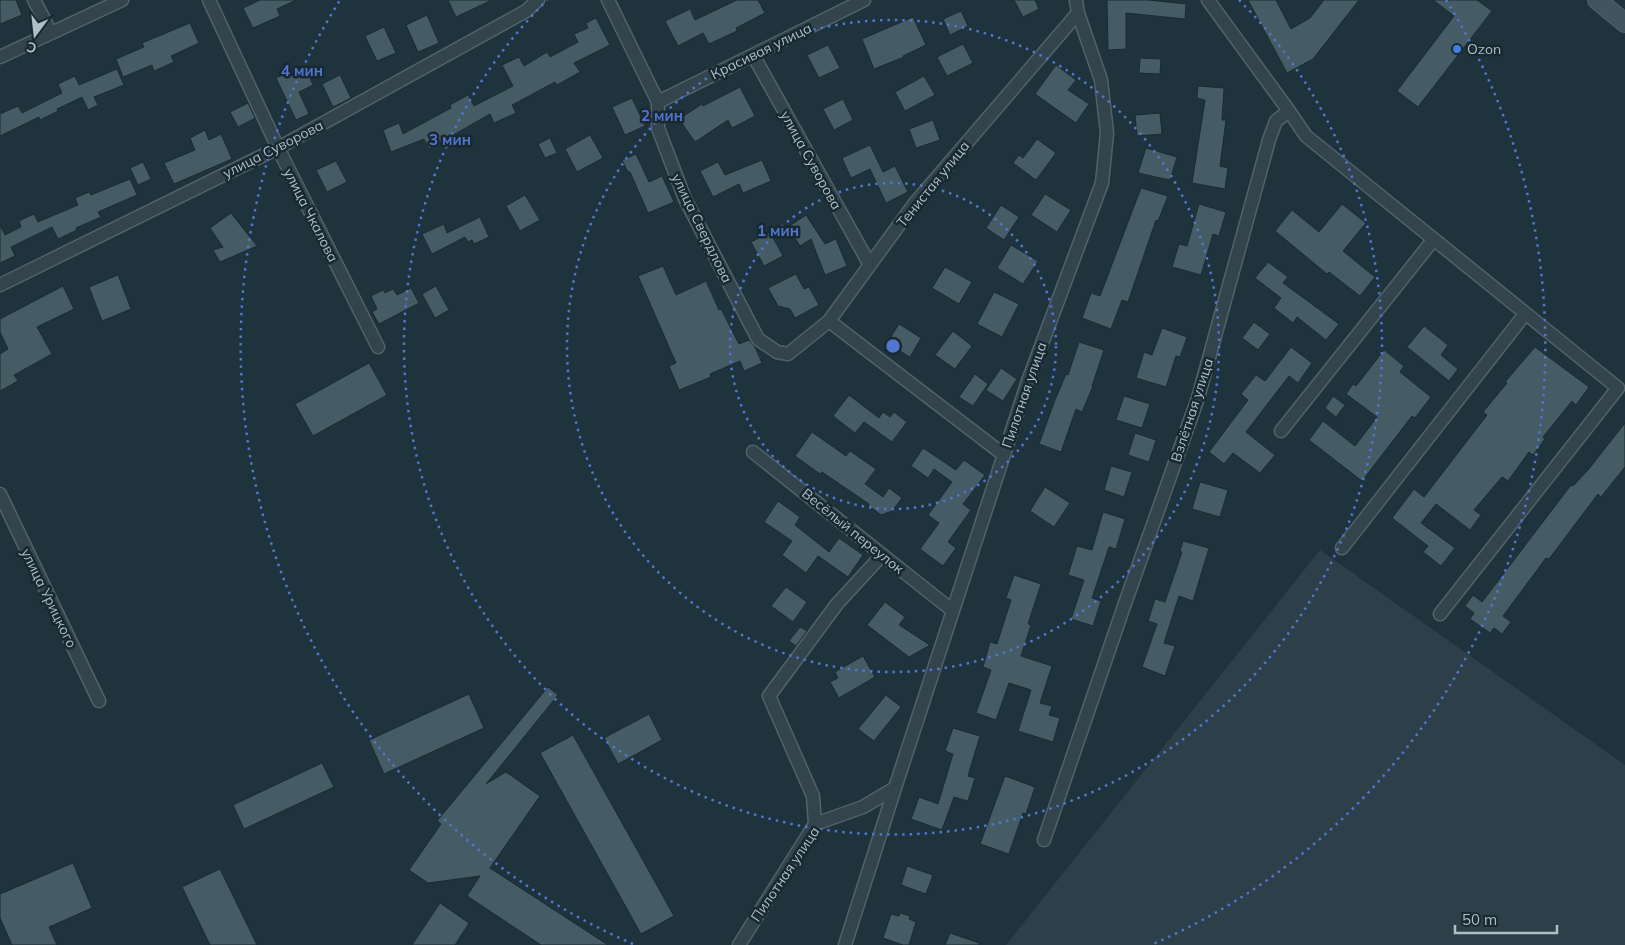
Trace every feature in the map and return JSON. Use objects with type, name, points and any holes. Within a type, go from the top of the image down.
[{"type":"main road","points":[[1597,0],[1625,23]]},
{"type":"street","points":[[34,0],[47,25],[45,36]]},
{"type":"street","points":[[0,57],[122,0]]},
{"type":"street","name":"улица Чкалова","points":[[209,0],[278,148],[378,347]]},
{"type":"street","name":"улица Суворова","points":[[0,285],[278,148],[526,11],[538,0]]},
{"type":"street","name":"улица Свердлова","points":[[608,0],[658,102],[658,128],[685,199],[758,339],[777,352],[788,354]]},
{"type":"street","name":"Красивая улица","points":[[658,102],[864,0]]},
{"type":"street","name":"Пилотная улица","points":[[845,945],[894,788],[1028,380],[1102,183],[1107,133],[1101,80],[1078,13],[1076,0]]},
{"type":"street","points":[[1208,0],[1306,136],[1618,388],[1440,614]]},
{"type":"street","name":"Тенистая улица","points":[[788,354],[829,321],[915,203],[1078,13]]},
{"type":"street","name":"улица Суворова","points":[[753,55],[870,265]]},
{"type":"street","name":"Взлётная улица","points":[[1044,840],[1198,398],[1269,140],[1276,121],[1289,111]]},
{"type":"street","points":[[1281,431],[1434,239]]},
{"type":"street","points":[[1342,548],[1525,314]]},
{"type":"street","points":[[829,321],[1004,455]]},
{"type":"street","name":"Весёлый переулок","points":[[753,452],[953,611]]},
{"type":"street","name":"улица Урицкого","points":[[0,494],[99,701]]},
{"type":"street","points":[[816,824],[813,796],[769,696],[837,604],[882,555]]},
{"type":"street","name":"Пилотная улица","points":[[739,945],[816,824],[863,807],[894,788]]},
{"type":"shaded area","points":[[1320,550],[1625,765],[1625,945],[1006,945]]},
{"type":"building","points":[[0,0],[16,0],[22,15],[0,24]]},
{"type":"building","points":[[260,0],[296,0],[277,9],[280,16],[253,28],[243,8]]},
{"type":"building","points":[[448,0],[492,0],[456,17]]},
{"type":"building","points":[[737,0],[758,0],[765,13],[736,28],[737,31],[709,44],[703,33],[678,46],[665,21],[690,9],[695,20]]},
{"type":"building","points":[[1014,0],[1035,0],[1039,9],[1023,17]]},
{"type":"building","points":[[1107,0],[1148,0],[1186,4],[1185,19],[1126,13],[1126,49],[1108,50]]},
{"type":"building","points":[[1248,0],[1276,0],[1291,29],[1310,18],[1324,0],[1359,0],[1313,59],[1287,73]]},
{"type":"building","points":[[1433,0],[1477,0],[1492,11],[1418,107],[1397,91],[1454,16]]},
{"type":"building","points":[[961,11],[968,26],[950,35],[943,19]]},
{"type":"building","points":[[427,15],[439,43],[418,52],[406,25]]},
{"type":"building","points":[[913,17],[926,45],[904,57],[874,69],[862,39]]},
{"type":"building","points":[[596,18],[610,45],[574,63],[580,72],[557,85],[555,82],[512,105],[516,113],[494,123],[490,114],[429,149],[424,139],[391,152],[383,130],[399,123],[403,134],[451,108],[450,105],[468,95],[474,106],[513,86],[502,65],[519,57],[524,66],[547,52],[550,57],[578,42],[574,34],[588,28],[586,23]]},
{"type":"building","points":[[190,23],[199,43],[171,56],[174,62],[154,71],[152,65],[123,77],[116,59],[144,47],[142,43]]},
{"type":"building","points":[[384,27],[396,53],[377,61],[365,36]]},
{"type":"building","points":[[963,44],[973,63],[947,76],[937,57]]},
{"type":"building","points":[[828,45],[840,68],[819,78],[807,55]]},
{"type":"building","points":[[1140,58],[1161,59],[1160,74],[1139,73]]},
{"type":"building","points":[[1056,65],[1076,80],[1068,90],[1089,104],[1076,123],[1035,94]]},
{"type":"building","points":[[117,69],[124,85],[94,97],[98,105],[88,110],[82,97],[40,120],[39,117],[0,136],[0,114],[18,106],[22,113],[62,93],[58,84],[75,76],[79,85]]},
{"type":"building","points":[[306,69],[313,85],[299,92],[309,114],[296,120],[276,78],[289,71],[292,76]]},
{"type":"building","points":[[340,75],[351,98],[333,107],[322,84]]},
{"type":"building","points":[[924,76],[935,95],[905,111],[895,92]]},
{"type":"building","points":[[1198,86],[1224,88],[1222,120],[1226,120],[1220,166],[1228,168],[1225,189],[1192,183],[1205,100],[1197,98]]},
{"type":"building","points":[[740,87],[755,116],[732,128],[728,120],[695,142],[679,119],[702,104],[703,106]]},
{"type":"building","points":[[632,98],[645,126],[625,135],[612,107]]},
{"type":"building","points":[[843,99],[853,120],[834,130],[823,109]]},
{"type":"building","points":[[248,103],[255,118],[238,127],[230,112]]},
{"type":"building","points":[[1160,113],[1162,134],[1137,136],[1135,115]]},
{"type":"building","points":[[933,120],[940,140],[916,148],[909,129]]},
{"type":"building","points":[[205,130],[209,140],[221,134],[232,159],[174,184],[164,163],[195,150],[190,138]]},
{"type":"building","points":[[590,135],[603,158],[577,172],[565,149]]},
{"type":"building","points":[[550,138],[557,153],[545,158],[538,144]]},
{"type":"building","points":[[1037,139],[1056,153],[1036,180],[1013,163],[1019,155],[1023,158]]},
{"type":"building","points":[[870,145],[883,172],[895,166],[908,192],[886,203],[870,169],[851,178],[842,158]]},
{"type":"building","points":[[1146,148],[1177,157],[1170,180],[1138,173]]},
{"type":"building","points":[[636,154],[649,182],[662,176],[674,202],[648,213],[630,172],[628,172],[622,160]]},
{"type":"building","points":[[762,160],[771,181],[743,193],[739,184],[713,197],[700,171],[718,162],[725,175]]},
{"type":"building","points":[[336,161],[347,182],[327,192],[316,170]]},
{"type":"building","points":[[143,162],[151,179],[138,185],[130,168]]},
{"type":"building","points":[[130,179],[137,195],[98,212],[101,217],[76,228],[77,230],[58,239],[52,227],[11,247],[15,256],[0,263],[0,225],[5,235],[21,227],[19,221],[34,214],[38,222],[78,205],[75,198],[89,192],[91,195]]},
{"type":"building","points":[[1141,188],[1168,196],[1158,221],[1156,220],[1128,302],[1122,300],[1111,329],[1082,318],[1091,293],[1100,296]]},
{"type":"building","points":[[1045,194],[1071,210],[1057,232],[1031,215]]},
{"type":"building","points":[[525,195],[540,220],[520,231],[506,206]]},
{"type":"building","points":[[1199,204],[1226,212],[1219,236],[1213,234],[1201,275],[1172,267],[1179,244],[1187,246]]},
{"type":"building","points":[[1342,204],[1366,223],[1343,251],[1375,277],[1360,296],[1329,272],[1327,274],[1275,231],[1292,210],[1319,232]]},
{"type":"building","points":[[1001,205],[1019,217],[1004,240],[986,228]]},
{"type":"building","points":[[231,213],[257,246],[220,262],[213,250],[223,247],[210,228]]},
{"type":"building","points":[[806,215],[825,244],[836,239],[847,266],[825,275],[811,239],[800,246],[788,227]]},
{"type":"building","points":[[480,217],[489,237],[474,244],[472,240],[468,242],[465,237],[432,254],[422,234],[444,224],[447,233]]},
{"type":"building","points":[[770,232],[783,256],[764,266],[751,242]]},
{"type":"building","points":[[1011,245],[1038,261],[1023,284],[997,268]]},
{"type":"building","points":[[1268,262],[1288,277],[1283,283],[1339,324],[1326,340],[1297,317],[1293,323],[1274,308],[1281,298],[1255,278]]},
{"type":"building","points":[[663,266],[676,295],[706,281],[719,310],[721,309],[739,344],[749,340],[755,347],[762,363],[744,371],[740,361],[710,374],[711,377],[679,390],[669,366],[676,363],[638,276]]},
{"type":"building","points":[[945,267],[972,282],[959,304],[932,288]]},
{"type":"building","points":[[796,274],[804,289],[809,287],[819,305],[795,318],[790,309],[778,306],[768,288]]},
{"type":"building","points":[[118,275],[131,309],[102,321],[89,287]]},
{"type":"building","points":[[63,286],[74,309],[37,327],[52,354],[14,375],[18,381],[0,391],[0,354],[8,349],[0,332],[0,319]]},
{"type":"building","points":[[436,286],[449,310],[435,318],[422,294]]},
{"type":"building","points":[[411,288],[419,303],[379,324],[372,312],[377,309],[371,296],[383,290],[385,293],[393,289],[397,295]]},
{"type":"building","points":[[994,292],[1019,304],[1002,337],[977,324]]},
{"type":"building","points":[[1254,322],[1270,334],[1258,350],[1242,338]]},
{"type":"building","points":[[899,324],[921,338],[910,357],[887,343]]},
{"type":"building","points":[[1424,326],[1448,345],[1441,355],[1458,369],[1449,381],[1407,347]]},
{"type":"building","points":[[1162,328],[1187,337],[1180,357],[1176,356],[1166,387],[1136,378],[1144,352],[1152,355]]},
{"type":"building","points":[[953,331],[972,346],[955,369],[935,355]]},
{"type":"building","points":[[1079,342],[1104,350],[1093,386],[1082,412],[1076,409],[1061,452],[1039,444],[1055,400],[1066,374],[1068,375]]},
{"type":"building","points":[[1291,347],[1312,363],[1298,383],[1289,376],[1246,432],[1275,455],[1260,473],[1233,453],[1224,464],[1209,452],[1248,400],[1241,394],[1256,375],[1265,381]]},
{"type":"building","points":[[1535,347],[1589,387],[1576,405],[1572,401],[1543,437],[1545,439],[1533,455],[1529,452],[1508,481],[1502,477],[1474,510],[1481,515],[1470,530],[1436,504],[1421,523],[1455,548],[1441,566],[1423,552],[1428,546],[1392,518],[1414,489],[1424,497],[1487,415],[1483,412],[1507,383],[1505,382]]},
{"type":"building","points":[[1384,350],[1404,366],[1400,372],[1431,397],[1415,418],[1412,416],[1362,481],[1309,440],[1323,421],[1355,446],[1377,417],[1346,394],[1353,384],[1356,386]]},
{"type":"building","points":[[369,363],[387,395],[313,436],[295,404]]},
{"type":"building","points":[[1001,368],[1017,379],[1003,401],[986,390]]},
{"type":"building","points":[[975,374],[988,384],[973,406],[959,397]]},
{"type":"building","points":[[849,395],[879,418],[883,412],[890,417],[894,412],[907,422],[892,442],[864,422],[855,433],[833,416]]},
{"type":"building","points":[[1124,396],[1150,404],[1142,428],[1116,420]]},
{"type":"building","points":[[1333,396],[1345,405],[1336,417],[1325,408]]},
{"type":"building","points":[[1625,423],[1625,467],[1601,497],[1598,494],[1549,559],[1546,558],[1503,616],[1511,622],[1502,634],[1494,628],[1490,633],[1470,619],[1474,613],[1465,606],[1473,595],[1482,602],[1571,485],[1573,486],[1588,470]]},
{"type":"building","points":[[812,432],[846,456],[850,451],[876,469],[865,484],[883,497],[889,488],[902,498],[892,511],[881,515],[869,504],[795,456]]},
{"type":"building","points":[[1135,433],[1156,440],[1149,462],[1128,455]]},
{"type":"building","points":[[923,448],[956,470],[964,460],[985,475],[963,504],[971,510],[948,542],[956,548],[943,566],[920,549],[939,523],[928,515],[952,482],[934,469],[928,478],[911,466]]},
{"type":"building","points":[[1111,466],[1132,472],[1124,497],[1104,490]]},
{"type":"building","points":[[1200,482],[1228,490],[1220,517],[1192,509]]},
{"type":"building","points":[[1045,487],[1070,503],[1054,527],[1030,511]]},
{"type":"building","points":[[778,501],[800,517],[795,525],[829,552],[839,538],[863,555],[848,577],[818,556],[806,573],[782,555],[792,541],[764,522]]},
{"type":"building","points":[[1103,512],[1125,519],[1116,549],[1109,547],[1092,598],[1101,601],[1093,626],[1071,619],[1084,580],[1068,575],[1077,546],[1092,550]]},
{"type":"building","points":[[1183,541],[1209,548],[1193,601],[1179,596],[1164,643],[1175,646],[1165,676],[1142,667],[1157,624],[1148,621],[1155,599],[1165,602],[1182,552],[1180,551]]},
{"type":"building","points":[[1014,575],[1041,584],[1028,624],[1031,625],[1021,656],[1052,666],[1040,703],[1052,706],[1049,715],[1060,718],[1053,742],[1018,731],[1031,690],[1009,683],[996,720],[976,713],[991,670],[983,667],[990,642],[997,644],[1011,600],[1006,598]]},
{"type":"building","points":[[786,587],[807,602],[793,622],[771,606]]},
{"type":"building","points":[[885,602],[905,617],[899,625],[930,645],[909,657],[867,625]]},
{"type":"building","points":[[800,627],[807,631],[796,646],[789,641]]},
{"type":"building","points":[[863,656],[875,677],[839,698],[830,682],[838,678],[835,672]]},
{"type":"building","points":[[548,687],[558,695],[486,784],[506,772],[540,796],[490,868],[608,945],[541,945],[467,896],[480,876],[428,883],[409,870],[441,824],[437,821]]},
{"type":"building","points":[[469,694],[484,728],[384,774],[369,740]]},
{"type":"building","points":[[886,695],[901,707],[874,741],[858,729]]},
{"type":"building","points":[[649,714],[662,740],[618,764],[604,738]]},
{"type":"building","points":[[953,728],[980,736],[968,776],[975,778],[968,801],[954,797],[942,830],[911,819],[919,797],[938,804],[953,754],[945,751]]},
{"type":"building","points":[[573,735],[674,916],[641,934],[540,753]]},
{"type":"building","points":[[322,763],[334,787],[244,829],[233,805]]},
{"type":"building","points":[[1005,776],[1035,787],[1026,814],[1023,813],[1009,854],[980,844]]},
{"type":"building","points":[[73,863],[92,908],[49,927],[57,945],[12,945],[0,918],[0,894]]},
{"type":"building","points":[[907,866],[933,875],[926,894],[901,885]]},
{"type":"building","points":[[220,869],[257,945],[210,945],[182,887]]},
{"type":"building","points":[[440,903],[469,923],[455,945],[412,945]]},
{"type":"building","points":[[900,913],[910,916],[909,919],[916,922],[909,945],[903,945],[883,938],[891,914],[899,916]]},
{"type":"building","points":[[950,933],[979,943],[979,945],[945,945]]},
{"type":"place","name":"Ozon","points":[[1457,49]]}]
